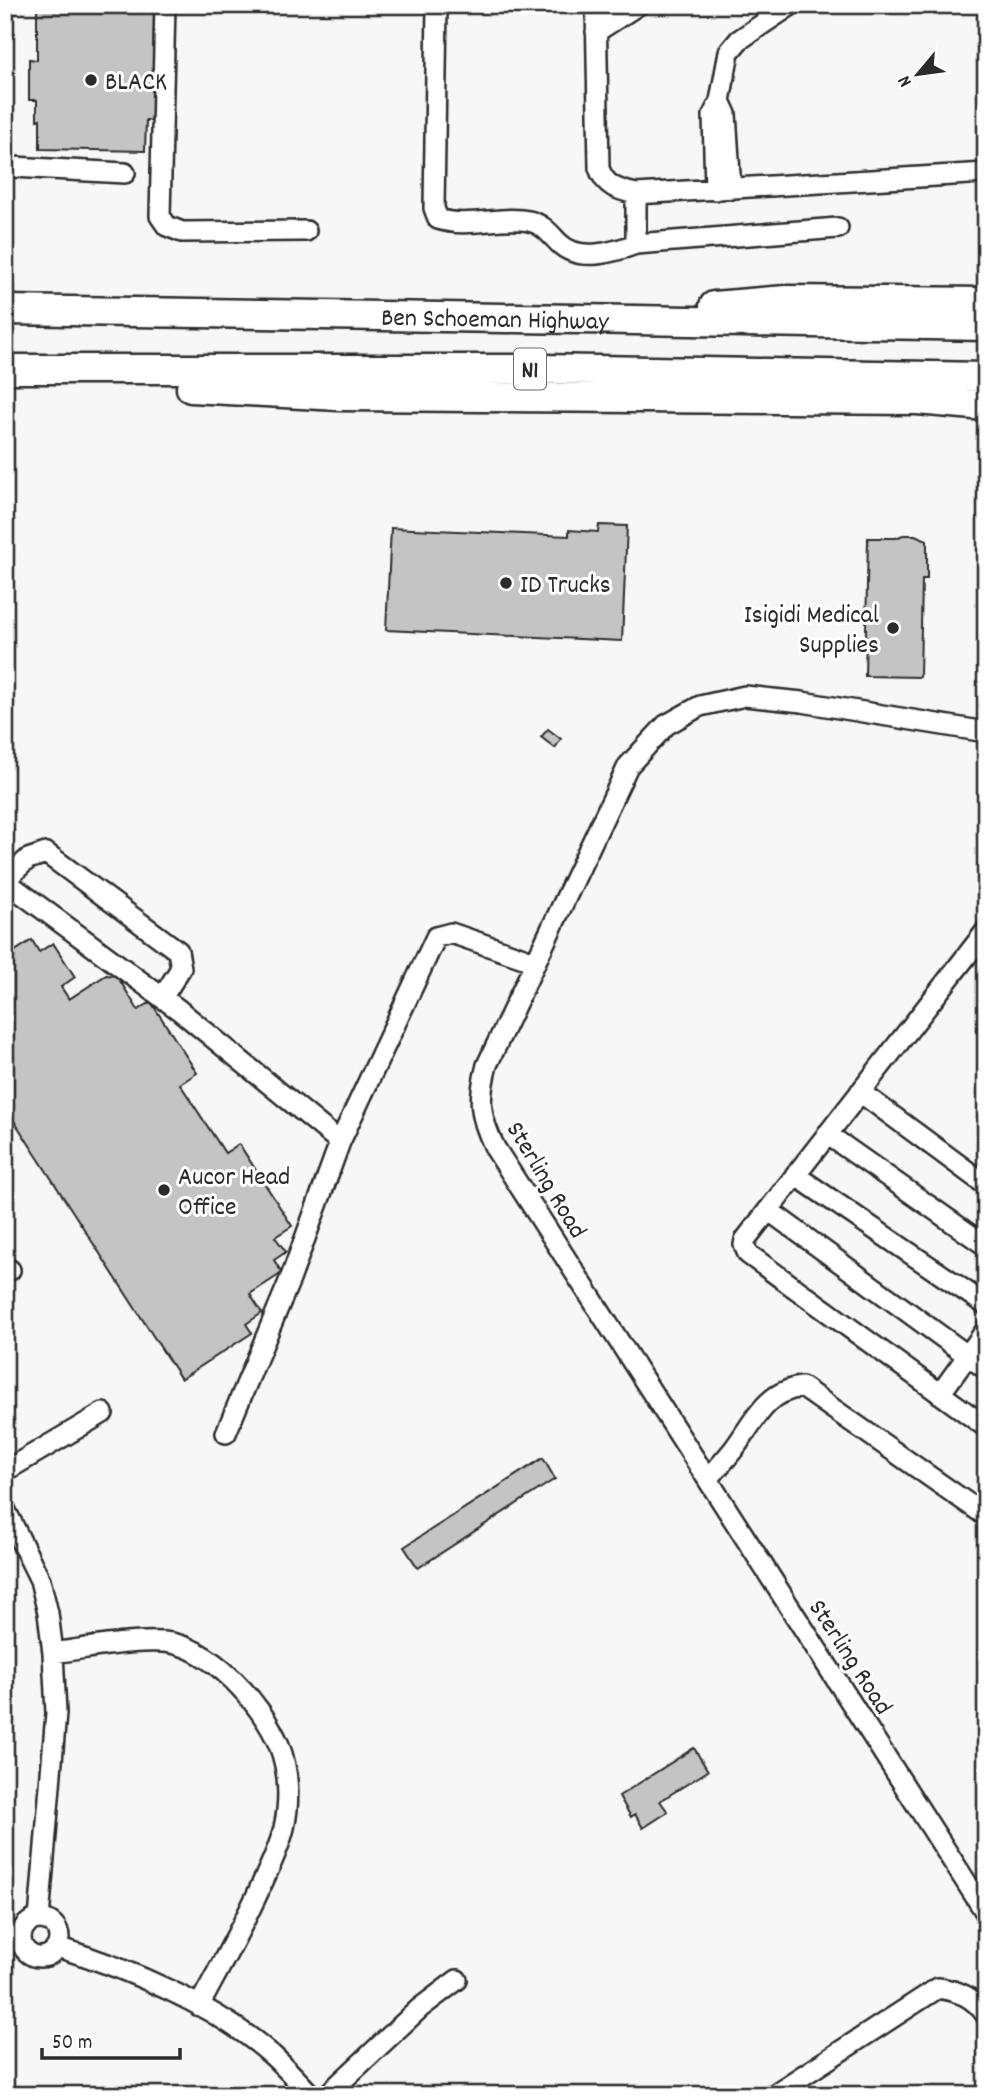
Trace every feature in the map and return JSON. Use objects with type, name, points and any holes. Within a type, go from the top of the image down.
[{"type":"highway","points":[[621,321],[673,309],[786,300],[986,302]]},
{"type":"highway","name":"Ben Schoeman Highway","points":[[5,310],[505,316],[621,321],[986,326]]},
{"type":"highway","name":"Ben Schoeman Highway","points":[[5,369],[543,369],[986,377]]},
{"type":"highway","points":[[74,371],[173,387],[339,396],[917,400],[986,398]]},
{"type":"highway","points":[[917,400],[986,406]]},
{"type":"street","points":[[165,5],[160,216],[167,226],[182,232],[306,231]]},
{"type":"street","points":[[437,5],[434,208],[438,219],[451,223],[529,221],[541,226],[561,246],[575,252],[609,254],[636,244],[838,228]]},
{"type":"street","points":[[596,5],[599,168],[606,183],[615,189],[636,194],[986,173]]},
{"type":"street","points":[[596,32],[638,5]]},
{"type":"street","points":[[723,189],[726,114],[720,100],[729,52],[739,40],[791,5]]},
{"type":"street","points":[[5,164],[13,167],[125,173]]},
{"type":"street","points":[[636,194],[636,244]]},
{"type":"street","name":"Sterling Road","points":[[986,732],[802,702],[745,696],[700,706],[666,726],[628,766],[486,1065],[480,1090],[480,1108],[485,1129],[495,1148],[986,1913]]},
{"type":"street","points":[[162,998],[181,968],[178,951],[124,909],[46,853],[28,859],[5,881],[162,998],[340,1142]]},
{"type":"street","points":[[986,931],[744,1242],[748,1254],[986,1427]]},
{"type":"street","points":[[226,1433],[291,1277],[340,1142],[436,937],[451,933],[536,962]]},
{"type":"street","points":[[860,1092],[986,1185]]},
{"type":"street","points":[[828,1134],[986,1246]]},
{"type":"street","points":[[795,1175],[986,1305]]},
{"type":"street","points":[[768,1210],[986,1369]]},
{"type":"street","points":[[940,1394],[986,1330]]},
{"type":"street","points":[[708,1479],[733,1451],[766,1403],[790,1388],[802,1387],[986,1516]]},
{"type":"street","points":[[5,1471],[103,1413]]},
{"type":"street","points":[[5,1509],[40,1580],[53,1653],[56,1713],[39,1919]]},
{"type":"street","points":[[53,1653],[123,1644],[166,1642],[190,1650],[218,1666],[242,1688],[279,1744],[289,1794],[285,1826],[278,1849],[199,2006]]},
{"type":"street","points":[[39,1919],[46,1920],[57,1931],[57,1947],[47,1956],[34,1956],[23,1948],[13,1934],[27,1924],[39,1919]]},
{"type":"street","points":[[57,1947],[88,1956],[199,2006],[272,2055],[311,2095]]},
{"type":"street","points":[[327,2095],[419,2008],[457,1980]]},
{"type":"street","points":[[774,2095],[938,1988],[957,1990],[978,2002],[986,2015]]},
{"type":"building","name":"BLACK","points":[[37,5],[154,5],[153,121],[146,120],[145,151],[40,149],[37,100],[29,100],[29,59],[37,60]]},
{"type":"building","name":"ID Trucks","points":[[599,525],[627,526],[622,641],[386,630],[391,528],[569,536],[569,530],[598,532]]},
{"type":"building","name":"Isigidi Medical Supplies","points":[[915,535],[927,540],[927,579],[922,579],[920,677],[865,676],[868,538],[896,538]]},
{"type":"building","points":[[548,729],[561,739],[555,748],[541,737]]},
{"type":"building","name":"Aucor Head Office","points":[[32,940],[39,952],[53,943],[75,977],[61,987],[69,999],[106,975],[117,976],[138,1010],[151,1002],[197,1073],[180,1084],[225,1153],[239,1144],[292,1226],[275,1237],[286,1252],[274,1260],[282,1273],[250,1294],[262,1313],[246,1324],[252,1333],[181,1379],[5,1107],[5,948],[9,955]]},
{"type":"building","points":[[543,1458],[555,1479],[418,1568],[404,1547]]},
{"type":"building","points":[[694,1748],[708,1771],[660,1801],[668,1812],[643,1828],[635,1814],[631,1817],[619,1796]]},
{"type":"place","name":"BLACK","points":[[91,80]]},
{"type":"place","name":"ID Trucks","points":[[506,583]]},
{"type":"place","name":"Isigidi Medical Supplies","points":[[893,628]]},
{"type":"place","name":"Aucor Head Office","points":[[164,1190]]}]
